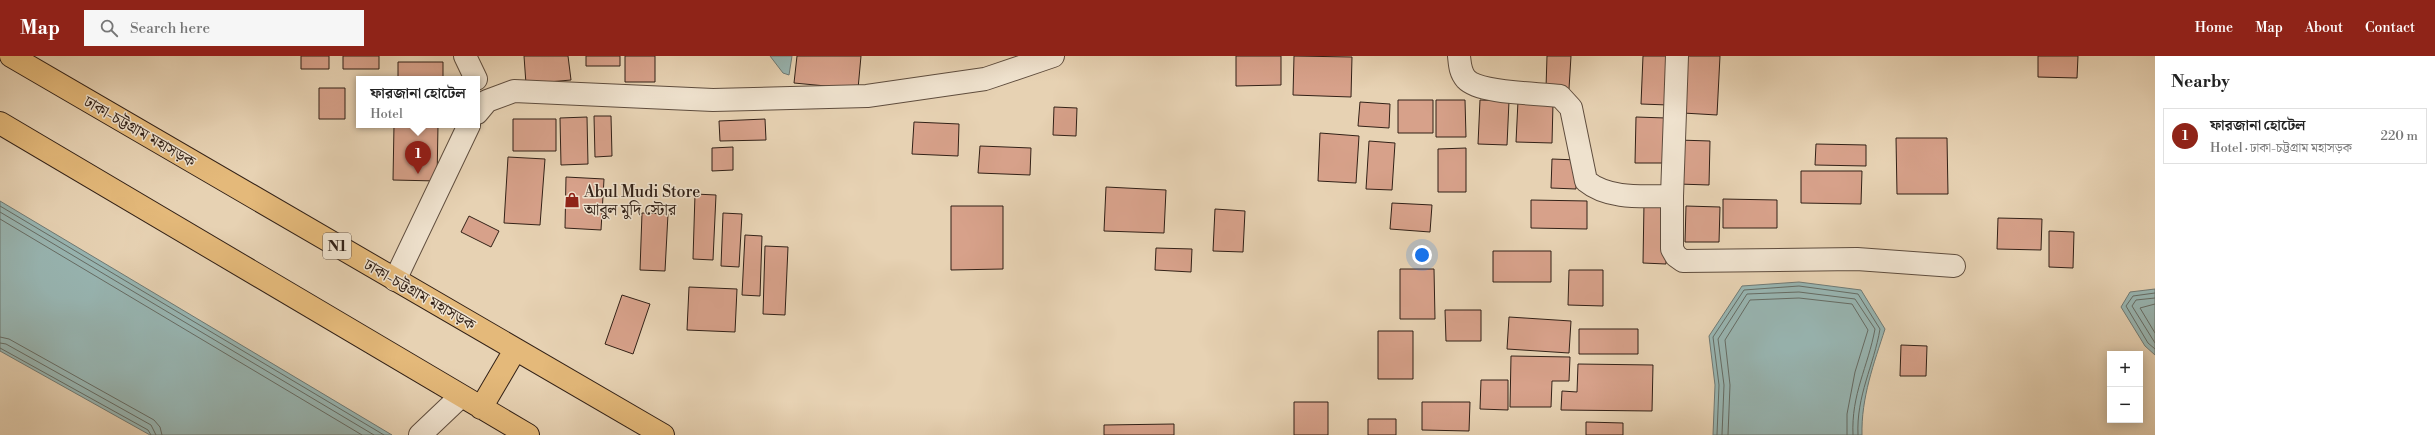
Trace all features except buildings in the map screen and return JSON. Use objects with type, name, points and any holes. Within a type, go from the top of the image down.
[{"type":"highway","name":"ঢাকা-চট্টগ্রাম মহাসড়ক","points":[[11,56],[663,435]]},
{"type":"highway","points":[[0,123],[460,397],[528,435]]},
{"type":"highway","points":[[481,408],[515,350]]},
{"type":"street","points":[[466,56],[475,76]]},
{"type":"street","points":[[480,96],[482,107],[514,92],[713,100],[867,96],[984,79],[1053,56]]},
{"type":"street","points":[[1459,56],[1460,69],[1467,80],[1481,87],[1560,96],[1571,108],[1586,181],[1595,189],[1611,194],[1672,196]]},
{"type":"street","points":[[1678,56],[1672,196],[1672,249],[1676,256],[1683,261],[1857,259],[1954,266]]},
{"type":"street","points":[[395,280],[468,128]]},
{"type":"street","points":[[420,435],[460,397]]},
{"type":"water","points":[[770,56],[792,56],[789,75],[783,73]]},
{"type":"water","points":[[0,201],[392,435],[150,435],[0,351]]},
{"type":"water","points":[[1799,282],[1861,290],[1885,329],[1866,394],[1862,421],[1862,435],[1713,435],[1715,385],[1709,336],[1742,286]]},
{"type":"water","points":[[2155,289],[2155,355],[2145,346],[2121,307],[2130,292]]},
{"type":"place","name":"ফারজানা হোটেল","points":[[418,174]]},
{"type":"place","name":"Abul Mudi Store আবুল মুদি স্টোর","points":[[572,200]]}]
